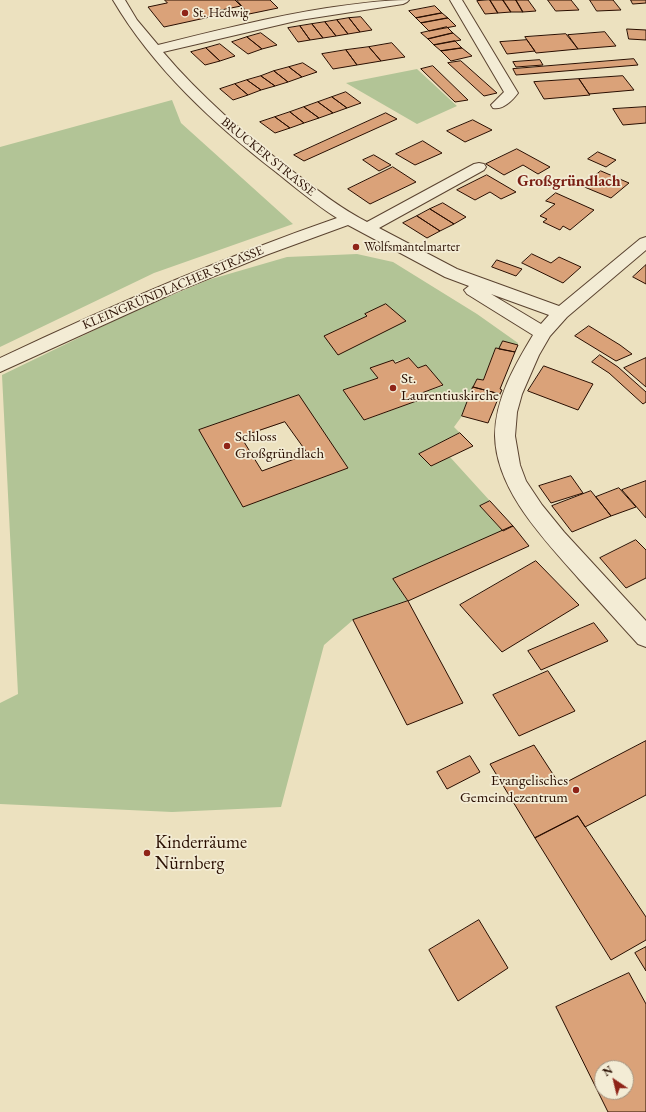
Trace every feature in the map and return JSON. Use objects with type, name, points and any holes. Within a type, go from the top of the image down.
[{"type":"street","name":"BRUCKER STRASSE","points":[[119,0],[132,22],[190,90],[238,135],[293,180],[366,229],[552,324]]},
{"type":"street","points":[[155,50],[209,36],[300,16],[404,0]]},
{"type":"street","points":[[456,0],[511,93],[498,105]]},
{"type":"street","points":[[366,229],[479,167]]},
{"type":"street","name":"KLEINGRÜNDLACHER STRASSE","points":[[0,366],[113,311],[180,282],[254,252],[349,219]]},
{"type":"street","points":[[646,242],[552,324],[519,378],[507,412],[505,436],[510,465],[526,497],[556,538],[646,637]]},
{"type":"street","name":"BRUCKER STRASSE","points":[[451,273],[491,302],[552,324]]},
{"type":"green space","points":[[417,69],[457,106],[417,124],[346,83]]},
{"type":"green space","points":[[172,100],[181,123],[293,224],[154,273],[0,347],[0,147]]},
{"type":"green space","points":[[357,254],[393,262],[477,314],[518,343],[515,352],[496,348],[483,380],[477,379],[462,416],[454,427],[460,433],[419,454],[431,466],[450,457],[490,501],[480,506],[503,531],[393,579],[408,601],[353,620],[324,645],[281,807],[172,812],[0,804],[0,703],[18,694],[2,375],[134,311],[208,280],[287,257]],"holes":[[[409,358],[418,368],[426,365],[443,386],[419,394],[422,399],[365,420],[343,390],[378,378],[370,368]],[[299,396],[348,468],[243,507],[199,430]]]},
{"type":"building","name":"St. Hedwig","points":[[165,0],[235,0],[241,6],[216,11],[219,15],[164,27],[148,7],[167,3]]},
{"type":"building","points":[[237,0],[270,0],[278,8],[249,14]]},
{"type":"building","points":[[490,0],[503,0],[511,12],[498,13]]},
{"type":"building","points":[[490,0],[498,13],[485,14],[477,1]]},
{"type":"building","points":[[503,0],[516,0],[523,12],[511,12]]},
{"type":"building","points":[[516,0],[528,0],[536,11],[523,12]]},
{"type":"building","points":[[548,0],[571,0],[579,10],[556,11]]},
{"type":"building","points":[[590,0],[613,0],[621,10],[597,11]]},
{"type":"building","points":[[631,0],[646,0],[646,3],[633,4]]},
{"type":"building","points":[[435,6],[442,13],[416,18],[409,11]]},
{"type":"building","points":[[442,13],[448,18],[421,23],[416,18]]},
{"type":"building","points":[[361,17],[372,30],[360,32],[349,18]]},
{"type":"building","points":[[349,18],[360,32],[348,34],[337,20]]},
{"type":"building","points":[[448,18],[456,26],[429,31],[421,23]]},
{"type":"building","points":[[337,20],[348,34],[336,36],[325,22]]},
{"type":"building","points":[[325,22],[336,36],[323,38],[312,24]]},
{"type":"building","points":[[312,24],[323,38],[310,40],[300,26]]},
{"type":"building","points":[[300,26],[310,40],[298,42],[288,28]]},
{"type":"building","points":[[447,27],[453,33],[428,39],[421,33]]},
{"type":"building","points":[[627,29],[646,30],[646,40],[629,39]]},
{"type":"building","points":[[605,32],[616,46],[578,49],[568,35]]},
{"type":"building","points":[[261,33],[277,45],[262,49],[247,37]]},
{"type":"building","points":[[453,33],[461,40],[434,45],[428,39]]},
{"type":"building","points":[[566,34],[578,49],[536,53],[525,37]]},
{"type":"building","points":[[247,37],[262,49],[248,54],[232,42]]},
{"type":"building","points":[[527,40],[535,51],[507,54],[500,42]]},
{"type":"building","points":[[455,41],[462,48],[441,51],[434,45]]},
{"type":"building","points":[[392,43],[405,57],[381,61],[369,47]]},
{"type":"building","points":[[220,44],[235,56],[220,61],[206,48]]},
{"type":"building","points":[[369,47],[381,61],[357,65],[346,50]]},
{"type":"building","points":[[206,48],[220,61],[205,65],[191,52]]},
{"type":"building","points":[[462,48],[472,56],[451,61],[441,51]]},
{"type":"building","points":[[346,50],[357,65],[333,69],[322,54]]},
{"type":"building","points":[[634,59],[638,65],[516,75],[513,69]]},
{"type":"building","points":[[540,60],[543,65],[516,67],[513,62]]},
{"type":"building","points":[[461,61],[497,93],[484,96],[448,63]]},
{"type":"building","points":[[303,63],[317,72],[302,77],[289,67]]},
{"type":"building","points":[[433,66],[468,100],[455,102],[421,69]]},
{"type":"building","points":[[289,67],[302,77],[288,82],[274,71]]},
{"type":"building","points":[[274,71],[288,82],[275,86],[261,76]]},
{"type":"building","points":[[261,76],[275,86],[261,90],[247,80]]},
{"type":"building","points":[[623,76],[634,90],[589,94],[579,79]]},
{"type":"building","points":[[579,79],[590,95],[544,99],[534,82]]},
{"type":"building","points":[[247,80],[261,90],[248,95],[235,84]]},
{"type":"building","points":[[235,84],[248,95],[233,100],[220,89]]},
{"type":"building","points":[[346,92],[361,103],[347,108],[332,97]]},
{"type":"building","points":[[332,97],[347,108],[333,113],[318,102]]},
{"type":"building","points":[[318,102],[333,113],[319,118],[304,107]]},
{"type":"building","points":[[304,107],[319,118],[304,123],[290,112]]},
{"type":"building","points":[[646,107],[646,123],[623,125],[613,109]]},
{"type":"building","points":[[290,112],[304,123],[290,128],[275,117]]},
{"type":"building","points":[[386,113],[397,119],[304,161],[294,155]]},
{"type":"building","points":[[275,117],[290,128],[275,133],[260,122]]},
{"type":"building","points":[[473,120],[492,130],[465,142],[447,131]]},
{"type":"building","points":[[423,141],[442,153],[415,165],[396,154]]},
{"type":"building","points":[[517,149],[550,167],[538,174],[523,165],[504,175],[486,164]]},
{"type":"building","points":[[598,152],[616,160],[606,167],[588,159]]},
{"type":"building","points":[[374,155],[391,165],[379,171],[363,160]]},
{"type":"building","points":[[393,167],[416,182],[370,204],[348,189]]},
{"type":"building","points":[[601,171],[629,183],[611,198],[582,186]]},
{"type":"building","points":[[487,175],[516,192],[501,199],[490,192],[475,200],[457,190]]},
{"type":"building","points":[[556,193],[594,210],[570,230],[563,226],[560,230],[543,222],[547,219],[540,216],[555,204],[546,201]]},
{"type":"building","points":[[443,203],[466,217],[454,224],[430,209]]},
{"type":"building","points":[[430,209],[454,224],[440,231],[417,216]]},
{"type":"building","points":[[417,216],[440,231],[427,238],[403,223]]},
{"type":"building","points":[[532,254],[551,263],[559,257],[581,267],[563,283],[522,263]]},
{"type":"building","points":[[497,260],[522,269],[516,276],[492,267]]},
{"type":"building","points":[[646,265],[646,284],[633,277]]},
{"type":"building","points":[[386,304],[406,321],[338,355],[324,336],[367,316],[365,314]]},
{"type":"building","points":[[589,326],[632,354],[616,361],[575,336]]},
{"type":"building","points":[[503,341],[518,345],[515,352],[499,349]]},
{"type":"building","points":[[496,348],[515,352],[500,389],[502,390],[500,394],[473,387],[477,379],[483,380]]},
{"type":"building","points":[[600,355],[618,367],[646,392],[646,402],[643,404],[609,373],[592,362]]},
{"type":"building","name":"St. Laurentiuskirche","points":[[409,358],[418,368],[426,365],[443,385],[419,394],[422,399],[364,420],[343,390],[378,378],[370,368],[393,360],[395,363]]},
{"type":"building","points":[[646,358],[646,387],[624,368]]},
{"type":"building","points":[[544,366],[593,384],[578,410],[528,391]]},
{"type":"building","points":[[473,387],[500,394],[488,423],[462,416]]},
{"type":"building","name":"Schloss Großgründlach","points":[[299,395],[348,468],[243,507],[199,430]],"holes":[[[285,422],[308,454],[262,471],[241,437]]]},
{"type":"building","points":[[460,433],[473,446],[431,466],[419,454]]},
{"type":"building","points":[[571,476],[583,493],[551,503],[539,486]]},
{"type":"building","points":[[646,481],[646,518],[622,490]]},
{"type":"building","points":[[619,488],[636,507],[611,516],[596,497]]},
{"type":"building","points":[[591,491],[611,516],[572,532],[552,506]]},
{"type":"building","points":[[490,501],[513,526],[503,531],[480,506]]},
{"type":"building","points":[[513,526],[529,546],[408,601],[393,579]]},
{"type":"building","points":[[636,540],[646,550],[646,578],[626,588],[600,558]]},
{"type":"building","points":[[536,561],[579,605],[502,652],[460,605]]},
{"type":"building","points":[[408,601],[463,703],[407,725],[353,620]]},
{"type":"building","points":[[594,623],[608,641],[541,670],[528,651]]},
{"type":"building","points":[[548,671],[575,711],[519,736],[493,695]]},
{"type":"building","name":"Evangelisches Gemeindezentrum","points":[[646,741],[646,795],[585,827],[578,816],[535,838],[490,764],[534,745],[560,785]]},
{"type":"building","points":[[470,756],[480,772],[447,789],[437,772]]},
{"type":"building","points":[[578,816],[646,917],[646,940],[611,960],[535,838]]},
{"type":"building","points":[[479,920],[508,968],[458,1001],[429,950]]},
{"type":"building","points":[[646,947],[646,971],[635,953]]},
{"type":"building","points":[[629,973],[646,1004],[646,1112],[608,1112],[602,1100],[634,1100],[634,1060],[594,1060],[594,1084],[556,1007]]},
{"type":"place","name":"St. Hedwig","points":[[185,13]]},
{"type":"place","name":"Wolfsmantelmarter","points":[[356,247]]},
{"type":"place","name":"St. Laurentiuskirche","points":[[393,388]]},
{"type":"place","name":"Schloss Großgründlach","points":[[227,446]]},
{"type":"place","name":"Evangelisches Gemeindezentrum","points":[[576,790]]},
{"type":"place","name":"Kinderräume Nürnberg","points":[[147,853]]},
{"type":"district","name":"Großgründlach","points":[[569,182]]}]
